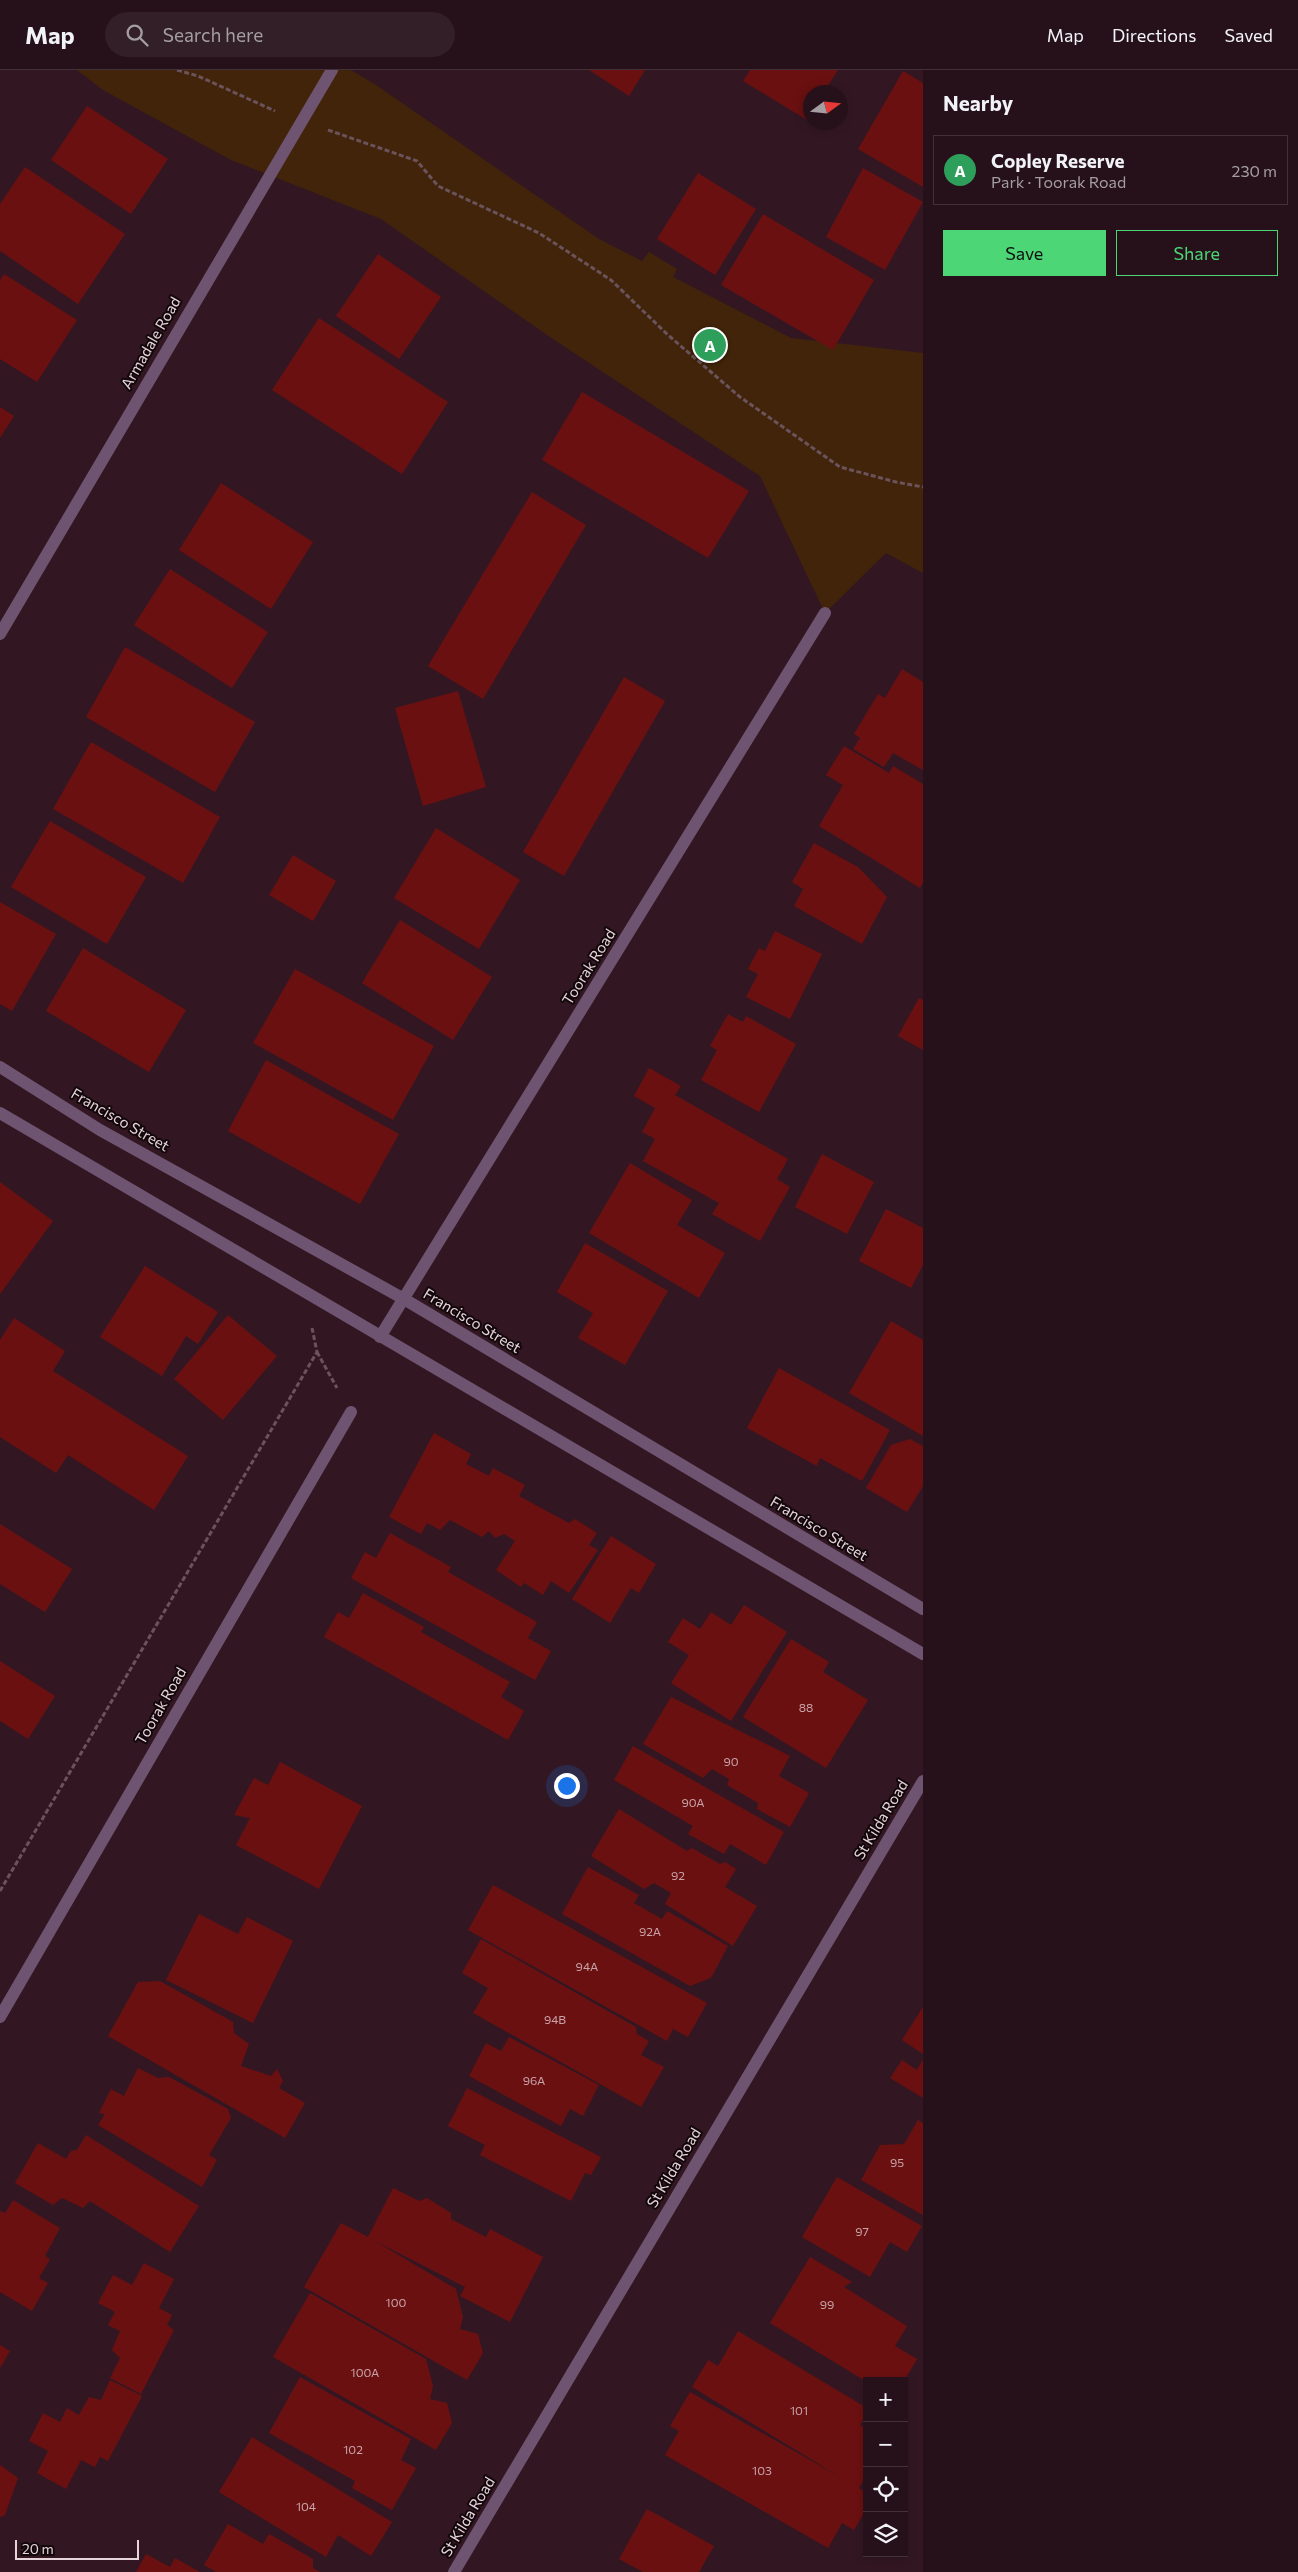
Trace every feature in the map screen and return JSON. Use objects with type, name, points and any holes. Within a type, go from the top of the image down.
[{"type":"street","name":"Armadale Road","points":[[0,634],[332,70]]},
{"type":"street","name":"Toorak Road","points":[[380,1337],[825,613]]},
{"type":"street","name":"Francisco Street","points":[[0,1067],[100,1130],[404,1299],[923,1609]]},
{"type":"street","points":[[0,1113],[923,1654]]},
{"type":"street","name":"Toorak Road","points":[[0,2017],[351,1412]]},
{"type":"street","name":"St Kilda Road","points":[[454,2572],[923,1781]]},
{"type":"path","points":[[177,70],[198,76],[283,114]]},
{"type":"path","points":[[326,130],[417,161],[438,186],[540,233],[610,280],[668,335],[740,397],[840,467],[923,487]]},
{"type":"path","points":[[320,1301],[309,1317],[317,1352],[351,1412]]},
{"type":"path","points":[[0,1891],[317,1352]]},
{"type":"shaded area","points":[[77,70],[351,70],[376,85],[599,239],[642,261],[649,252],[677,269],[673,277],[791,338],[923,353],[923,573],[886,553],[825,613],[760,476],[547,335],[381,219],[231,160],[103,90]]},
{"type":"building","points":[[589,70],[645,70],[629,96]]},
{"type":"building","points":[[750,70],[838,70],[828,85],[803,85],[803,118],[743,81]]},
{"type":"building","points":[[903,71],[923,83],[923,187],[858,149]]},
{"type":"building","points":[[87,106],[168,159],[131,214],[51,160]]},
{"type":"building","points":[[25,167],[125,234],[78,304],[0,251],[0,204]]},
{"type":"building","points":[[863,168],[923,202],[885,270],[826,237]]},
{"type":"building","points":[[698,173],[756,209],[715,275],[657,239]]},
{"type":"building","points":[[763,214],[874,280],[833,350],[721,285]]},
{"type":"building","points":[[378,254],[441,297],[399,359],[336,316]]},
{"type":"building","points":[[4,274],[77,320],[37,382],[0,359],[0,280]]},
{"type":"building","points":[[319,318],[448,402],[402,474],[272,390]]},
{"type":"building","points":[[582,392],[749,491],[708,558],[542,460]]},
{"type":"building","points":[[0,407],[14,416],[0,438]]},
{"type":"building","points":[[221,483],[313,542],[271,609],[179,550]]},
{"type":"building","points":[[532,492],[586,525],[483,699],[428,666]]},
{"type":"building","points":[[170,569],[268,632],[232,688],[134,625]]},
{"type":"building","points":[[125,647],[255,722],[215,792],[86,717]]},
{"type":"building","points":[[902,669],[923,682],[923,770],[893,753],[884,767],[853,749],[860,738],[854,734],[878,694],[885,698]]},
{"type":"building","points":[[624,677],[665,701],[564,876],[523,852]]},
{"type":"building","points":[[458,691],[486,787],[423,806],[395,708]]},
{"type":"building","points":[[91,742],[220,817],[183,883],[53,809]]},
{"type":"building","points":[[844,746],[889,773],[893,766],[923,784],[923,882],[920,888],[819,826],[843,785],[826,775]]},
{"type":"building","points":[[50,821],[146,877],[107,944],[11,887]]},
{"type":"building","points":[[436,828],[520,880],[479,949],[394,898]]},
{"type":"building","points":[[814,843],[858,867],[887,897],[862,944],[794,906],[803,889],[792,882]]},
{"type":"building","points":[[293,855],[336,881],[313,921],[269,895]]},
{"type":"building","points":[[0,902],[56,934],[12,1011],[0,1004]]},
{"type":"building","points":[[400,920],[492,977],[453,1040],[362,983]]},
{"type":"building","points":[[775,931],[822,954],[790,1019],[746,997],[758,974],[748,969],[759,948],[765,951]]},
{"type":"building","points":[[83,948],[186,1010],[149,1072],[46,1011]]},
{"type":"building","points":[[295,969],[434,1046],[393,1120],[253,1043]]},
{"type":"building","points":[[919,998],[923,1000],[923,1050],[898,1036]]},
{"type":"building","points":[[728,1014],[743,1022],[746,1016],[796,1044],[759,1112],[701,1080],[717,1050],[710,1046]]},
{"type":"building","points":[[266,1060],[399,1134],[360,1204],[228,1131]]},
{"type":"building","points":[[649,1068],[681,1086],[675,1095],[788,1159],[777,1179],[790,1187],[760,1241],[712,1214],[719,1203],[643,1161],[655,1139],[642,1132],[655,1108],[634,1096]]},
{"type":"building","points":[[822,1154],[874,1182],[847,1234],[795,1207]]},
{"type":"building","points":[[630,1163],[692,1200],[677,1225],[725,1253],[699,1298],[589,1233]]},
{"type":"building","points":[[0,1182],[53,1221],[0,1294]]},
{"type":"building","points":[[886,1209],[923,1228],[923,1265],[911,1288],[859,1261]]},
{"type":"building","points":[[585,1243],[668,1291],[625,1365],[578,1338],[593,1313],[557,1292]]},
{"type":"building","points":[[145,1266],[218,1312],[198,1344],[186,1336],[162,1376],[100,1337]]},
{"type":"building","points":[[228,1315],[277,1356],[223,1420],[174,1379]]},
{"type":"building","points":[[14,1318],[65,1351],[53,1371],[188,1456],[154,1510],[68,1455],[56,1473],[0,1437],[0,1340]]},
{"type":"building","points":[[891,1321],[923,1340],[923,1436],[849,1393]]},
{"type":"building","points":[[779,1368],[890,1430],[862,1481],[820,1458],[817,1466],[747,1428]]},
{"type":"building","points":[[434,1433],[471,1454],[466,1464],[489,1476],[493,1468],[525,1485],[519,1496],[569,1523],[575,1519],[597,1533],[589,1545],[598,1550],[569,1593],[551,1581],[543,1595],[524,1583],[521,1587],[496,1570],[515,1541],[504,1534],[495,1538],[489,1531],[482,1537],[450,1520],[440,1530],[427,1523],[421,1534],[389,1517]]},
{"type":"building","points":[[910,1439],[923,1446],[923,1486],[907,1512],[866,1488],[891,1445]]},
{"type":"building","points":[[0,1524],[72,1569],[45,1612],[0,1584]]},
{"type":"building","points":[[390,1533],[451,1567],[448,1572],[537,1622],[528,1638],[551,1651],[535,1680],[351,1578],[365,1552],[376,1558]]},
{"type":"building","points":[[611,1536],[656,1564],[639,1593],[631,1588],[610,1623],[572,1599]]},
{"type":"building","points":[[363,1593],[424,1627],[421,1632],[510,1682],[501,1697],[524,1711],[508,1740],[324,1637],[338,1612],[349,1618]]},
{"type":"building","points":[[744,1605],[787,1632],[731,1721],[671,1683],[689,1655],[668,1642],[683,1618],[700,1629],[711,1612],[731,1625]]},
{"type":"building","points":[[791,1639],[829,1662],[823,1672],[868,1700],[826,1768],[743,1717]]},
{"type":"building","points":[[0,1661],[55,1696],[28,1739],[0,1721]]},
{"type":"building","points":[[671,1697],[790,1756],[779,1776],[809,1793],[790,1827],[757,1809],[758,1803],[727,1785],[729,1779],[712,1769],[703,1778],[643,1744]]},
{"type":"building","points":[[633,1746],[784,1832],[766,1865],[730,1844],[724,1854],[688,1834],[693,1826],[614,1780]]},
{"type":"building","points":[[280,1762],[362,1806],[319,1889],[236,1845],[250,1818],[234,1815],[254,1778],[268,1785]]},
{"type":"building","points":[[619,1809],[687,1851],[692,1848],[720,1864],[725,1862],[736,1869],[725,1887],[757,1906],[733,1946],[665,1904],[671,1893],[654,1883],[644,1889],[591,1856]]},
{"type":"building","points":[[588,1867],[639,1895],[634,1903],[662,1919],[667,1911],[728,1946],[711,1978],[690,1986],[562,1914]]},
{"type":"building","points":[[493,1885],[707,2003],[688,2037],[673,2029],[667,2041],[468,1930]]},
{"type":"building","points":[[199,1914],[238,1934],[247,1917],[293,1941],[253,2023],[166,1980]]},
{"type":"building","points":[[481,1939],[636,2027],[637,2034],[649,2041],[641,2055],[664,2067],[641,2107],[473,2013],[488,1988],[462,1973]]},
{"type":"building","points":[[160,1981],[233,2022],[234,2033],[249,2044],[241,2066],[271,2076],[277,2069],[283,2081],[279,2088],[305,2103],[285,2138],[108,2036],[138,1982]]},
{"type":"building","points":[[923,2007],[923,2054],[902,2040]]},
{"type":"building","points":[[509,2037],[599,2085],[583,2116],[570,2109],[561,2126],[469,2076],[486,2043],[501,2051]]},
{"type":"building","points":[[923,2059],[923,2098],[890,2078],[902,2060],[917,2070]]},
{"type":"building","points":[[138,2068],[158,2078],[169,2077],[228,2109],[231,2118],[209,2155],[217,2160],[202,2187],[98,2125],[105,2114],[99,2113],[111,2089],[124,2096]]},
{"type":"building","points":[[467,2088],[601,2157],[591,2175],[585,2173],[571,2201],[480,2155],[485,2145],[448,2126]]},
{"type":"building","points":[[918,2120],[923,2123],[923,2215],[861,2180],[880,2145],[904,2144]]},
{"type":"building","points":[[86,2135],[199,2206],[170,2252],[90,2201],[83,2208],[62,2198],[53,2205],[15,2183],[38,2143],[66,2159],[71,2151],[77,2150]]},
{"type":"building","points":[[837,2177],[922,2226],[907,2252],[890,2242],[870,2277],[802,2237]]},
{"type":"building","points":[[393,2188],[419,2201],[427,2198],[451,2213],[451,2219],[486,2237],[490,2229],[543,2257],[510,2322],[460,2296],[465,2287],[375,2241],[456,2289],[463,2317],[460,2329],[478,2334],[483,2353],[467,2380],[304,2287],[341,2223],[368,2237]]},
{"type":"building","points":[[13,2200],[60,2228],[45,2256],[50,2259],[39,2278],[48,2283],[32,2311],[0,2292],[0,2211],[5,2213]]},
{"type":"building","points":[[810,2257],[852,2282],[844,2287],[907,2326],[895,2346],[917,2359],[906,2377],[863,2377],[863,2380],[770,2323]]},
{"type":"building","points":[[144,2263],[174,2279],[159,2308],[172,2315],[167,2325],[174,2330],[141,2394],[110,2378],[120,2358],[112,2350],[120,2331],[108,2325],[115,2312],[98,2303],[113,2275],[132,2285]]},
{"type":"building","points":[[310,2293],[426,2359],[433,2386],[430,2399],[447,2403],[452,2423],[436,2450],[273,2357]]},
{"type":"building","points":[[738,2331],[863,2406],[863,2420],[860,2425],[863,2427],[863,2482],[859,2488],[863,2490],[863,2515],[854,2530],[842,2523],[828,2548],[665,2455],[679,2431],[670,2426],[690,2392],[840,2477],[692,2387],[708,2360],[718,2366]]},
{"type":"building","points":[[0,2345],[10,2351],[0,2368]]},
{"type":"building","points":[[300,2377],[411,2439],[401,2460],[416,2468],[392,2510],[352,2488],[355,2481],[269,2433]]},
{"type":"building","points":[[110,2380],[142,2396],[108,2461],[100,2457],[95,2467],[81,2460],[66,2489],[37,2473],[48,2451],[29,2441],[43,2413],[60,2422],[67,2408],[79,2415],[89,2397],[101,2400]]},
{"type":"building","points":[[252,2437],[392,2522],[371,2556],[338,2535],[326,2557],[219,2492]]},
{"type":"building","points":[[0,2465],[18,2478],[5,2515],[0,2517]]},
{"type":"building","points":[[647,2509],[714,2546],[699,2572],[643,2572],[619,2559]]},
{"type":"building","points":[[228,2524],[263,2544],[269,2534],[313,2559],[313,2568],[320,2572],[216,2572],[204,2565]]},
{"type":"building","points":[[146,2554],[170,2567],[175,2558],[200,2572],[136,2572]]},
{"type":"place","name":"Copley Reserve","points":[[710,345]]}]
